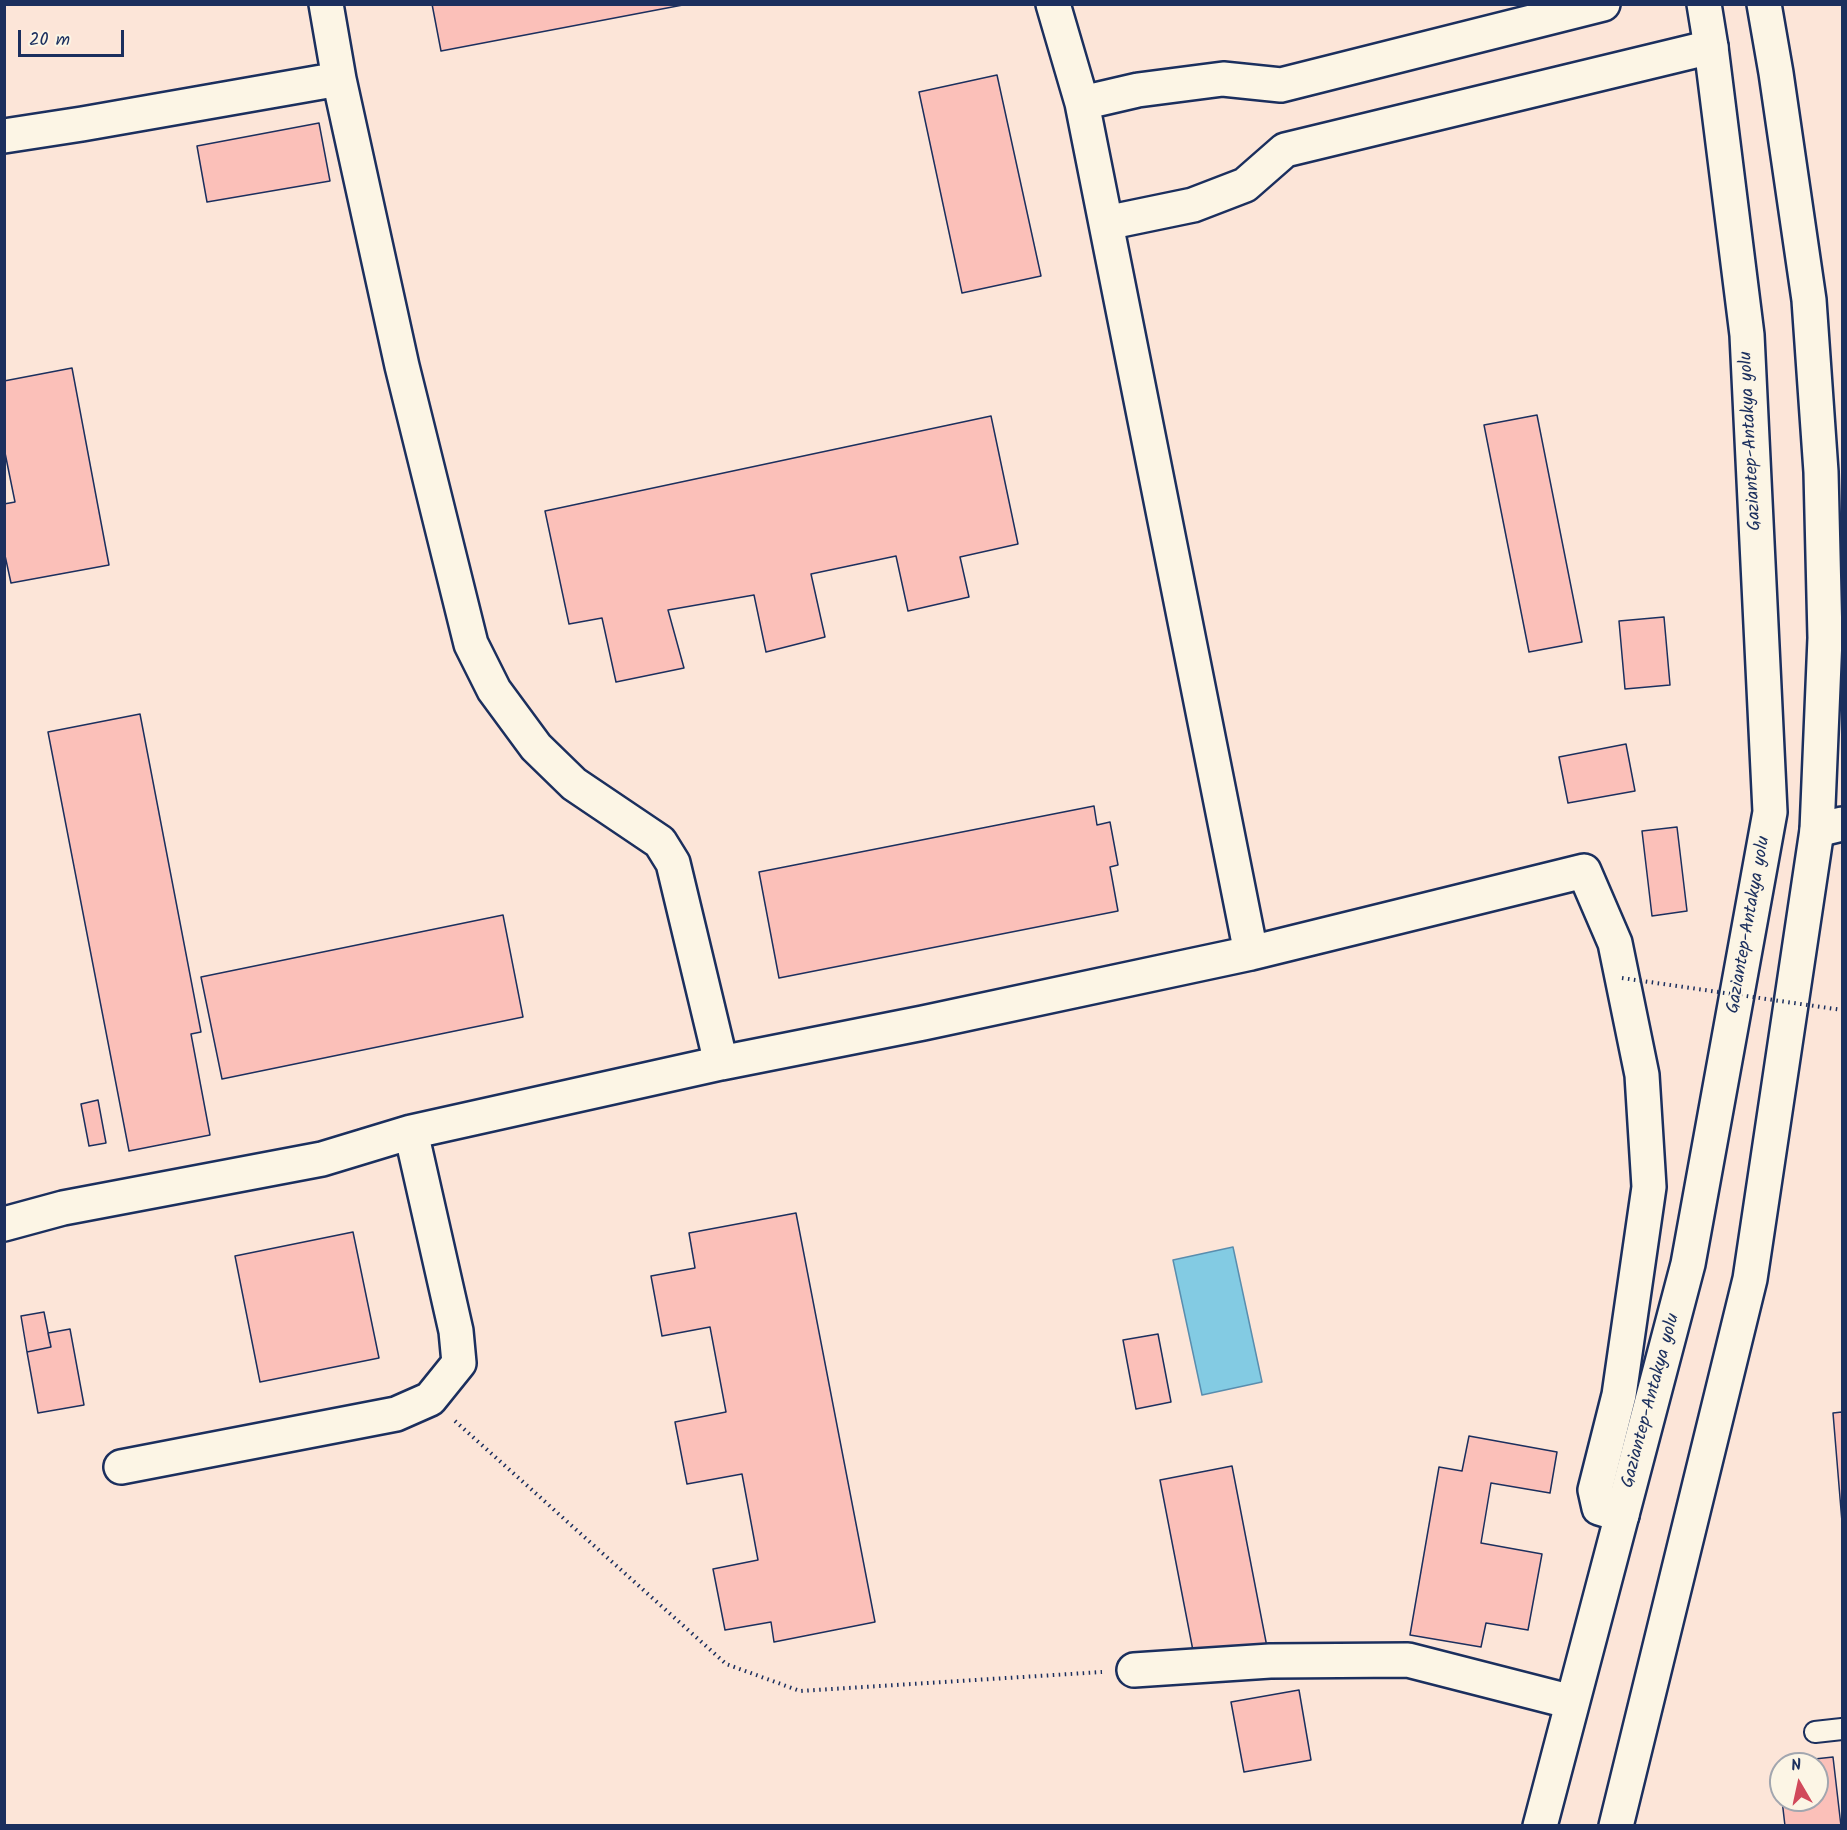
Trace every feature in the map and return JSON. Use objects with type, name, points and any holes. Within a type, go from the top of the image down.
[{"type":"street","points":[[326,4],[339,79],[402,366],[471,644],[494,690],[536,747],[574,784],[660,842],[673,863],[722,1063]]},
{"type":"street","points":[[1053,4],[1082,103],[1251,953]]},
{"type":"street","points":[[1082,103],[1138,90],[1223,79],[1281,85],[1603,4]]},
{"type":"street","name":"Gaziantep-Antakya yolu","points":[[1539,1826],[1688,1264],[1770,812],[1747,335],[1704,4]]},
{"type":"street","points":[[1616,1826],[1750,1279],[1830,827],[1821,472],[1809,300],[1764,4]]},
{"type":"street","points":[[1106,223],[1193,205],[1245,185],[1285,150],[1711,47]]},
{"type":"street","points":[[4,136],[339,79]]},
{"type":"street","points":[[4,1224],[63,1208],[322,1159],[411,1132],[722,1063],[924,1023],[1251,953],[1584,871],[1615,943],[1642,1075],[1649,1187],[1619,1395],[1595,1490],[1599,1508],[1622,1515]]},
{"type":"street","points":[[121,1467],[396,1414],[430,1399],[459,1363],[456,1331],[411,1132]]},
{"type":"street","points":[[1134,1670],[1270,1660],[1408,1660],[1572,1702]]},
{"type":"lane","points":[[1815,1732],[1842,1729]]},
{"type":"path","points":[[1622,978],[1842,1010]]},
{"type":"path","points":[[430,1399],[726,1664],[800,1691],[1134,1670]]},
{"type":"water","points":[[1233,1247],[1262,1382],[1202,1395],[1173,1260]]},
{"type":"building","points":[[432,4],[688,4],[441,51]]},
{"type":"building","points":[[997,75],[1041,276],[962,293],[919,92]]},
{"type":"building","points":[[319,123],[330,181],[207,202],[197,146]]},
{"type":"building","points":[[72,368],[109,565],[11,583],[4,551],[4,504],[15,502],[4,448],[4,381]]},
{"type":"building","points":[[1537,415],[1582,642],[1529,652],[1484,425]]},
{"type":"building","points":[[991,416],[1018,544],[960,557],[969,597],[908,611],[896,556],[811,574],[825,637],[766,652],[754,595],[668,610],[684,668],[616,682],[602,618],[569,624],[545,511]]},
{"type":"building","points":[[1664,617],[1670,685],[1625,689],[1619,621]]},
{"type":"building","points":[[140,714],[201,1032],[191,1034],[210,1135],[129,1151],[48,732]]},
{"type":"building","points":[[1626,744],[1635,791],[1568,803],[1559,757]]},
{"type":"building","points":[[1094,806],[1097,825],[1110,822],[1118,865],[1110,867],[1118,911],[779,978],[759,872]]},
{"type":"building","points":[[1677,827],[1687,911],[1652,916],[1642,831]]},
{"type":"building","points":[[503,915],[523,1017],[222,1079],[201,977]]},
{"type":"building","points":[[98,1100],[106,1143],[89,1146],[81,1104]]},
{"type":"building","points":[[796,1213],[875,1622],[774,1642],[771,1622],[725,1630],[713,1569],[758,1560],[742,1474],[687,1484],[675,1422],[726,1412],[710,1327],[662,1336],[651,1276],[695,1268],[689,1233]]},
{"type":"building","points":[[353,1232],[379,1358],[260,1382],[235,1256]]},
{"type":"building","points":[[44,1312],[51,1347],[27,1352],[21,1316]]},
{"type":"building","points":[[70,1329],[84,1405],[38,1413],[27,1352],[51,1347],[48,1333]]},
{"type":"building","points":[[1158,1334],[1171,1402],[1136,1409],[1123,1340]]},
{"type":"building","points":[[1842,1412],[1842,1522],[1833,1413]]},
{"type":"building","points":[[1469,1436],[1557,1452],[1550,1493],[1491,1483],[1481,1543],[1542,1554],[1528,1630],[1486,1623],[1481,1647],[1410,1635],[1439,1467],[1462,1471]]},
{"type":"building","points":[[1232,1466],[1267,1647],[1195,1661],[1160,1480]]},
{"type":"building","points":[[1299,1690],[1311,1760],[1244,1772],[1231,1702]]},
{"type":"building","points":[[1829,1757],[1833,1757],[1841,1826],[1785,1826],[1783,1812],[1829,1812]]}]
